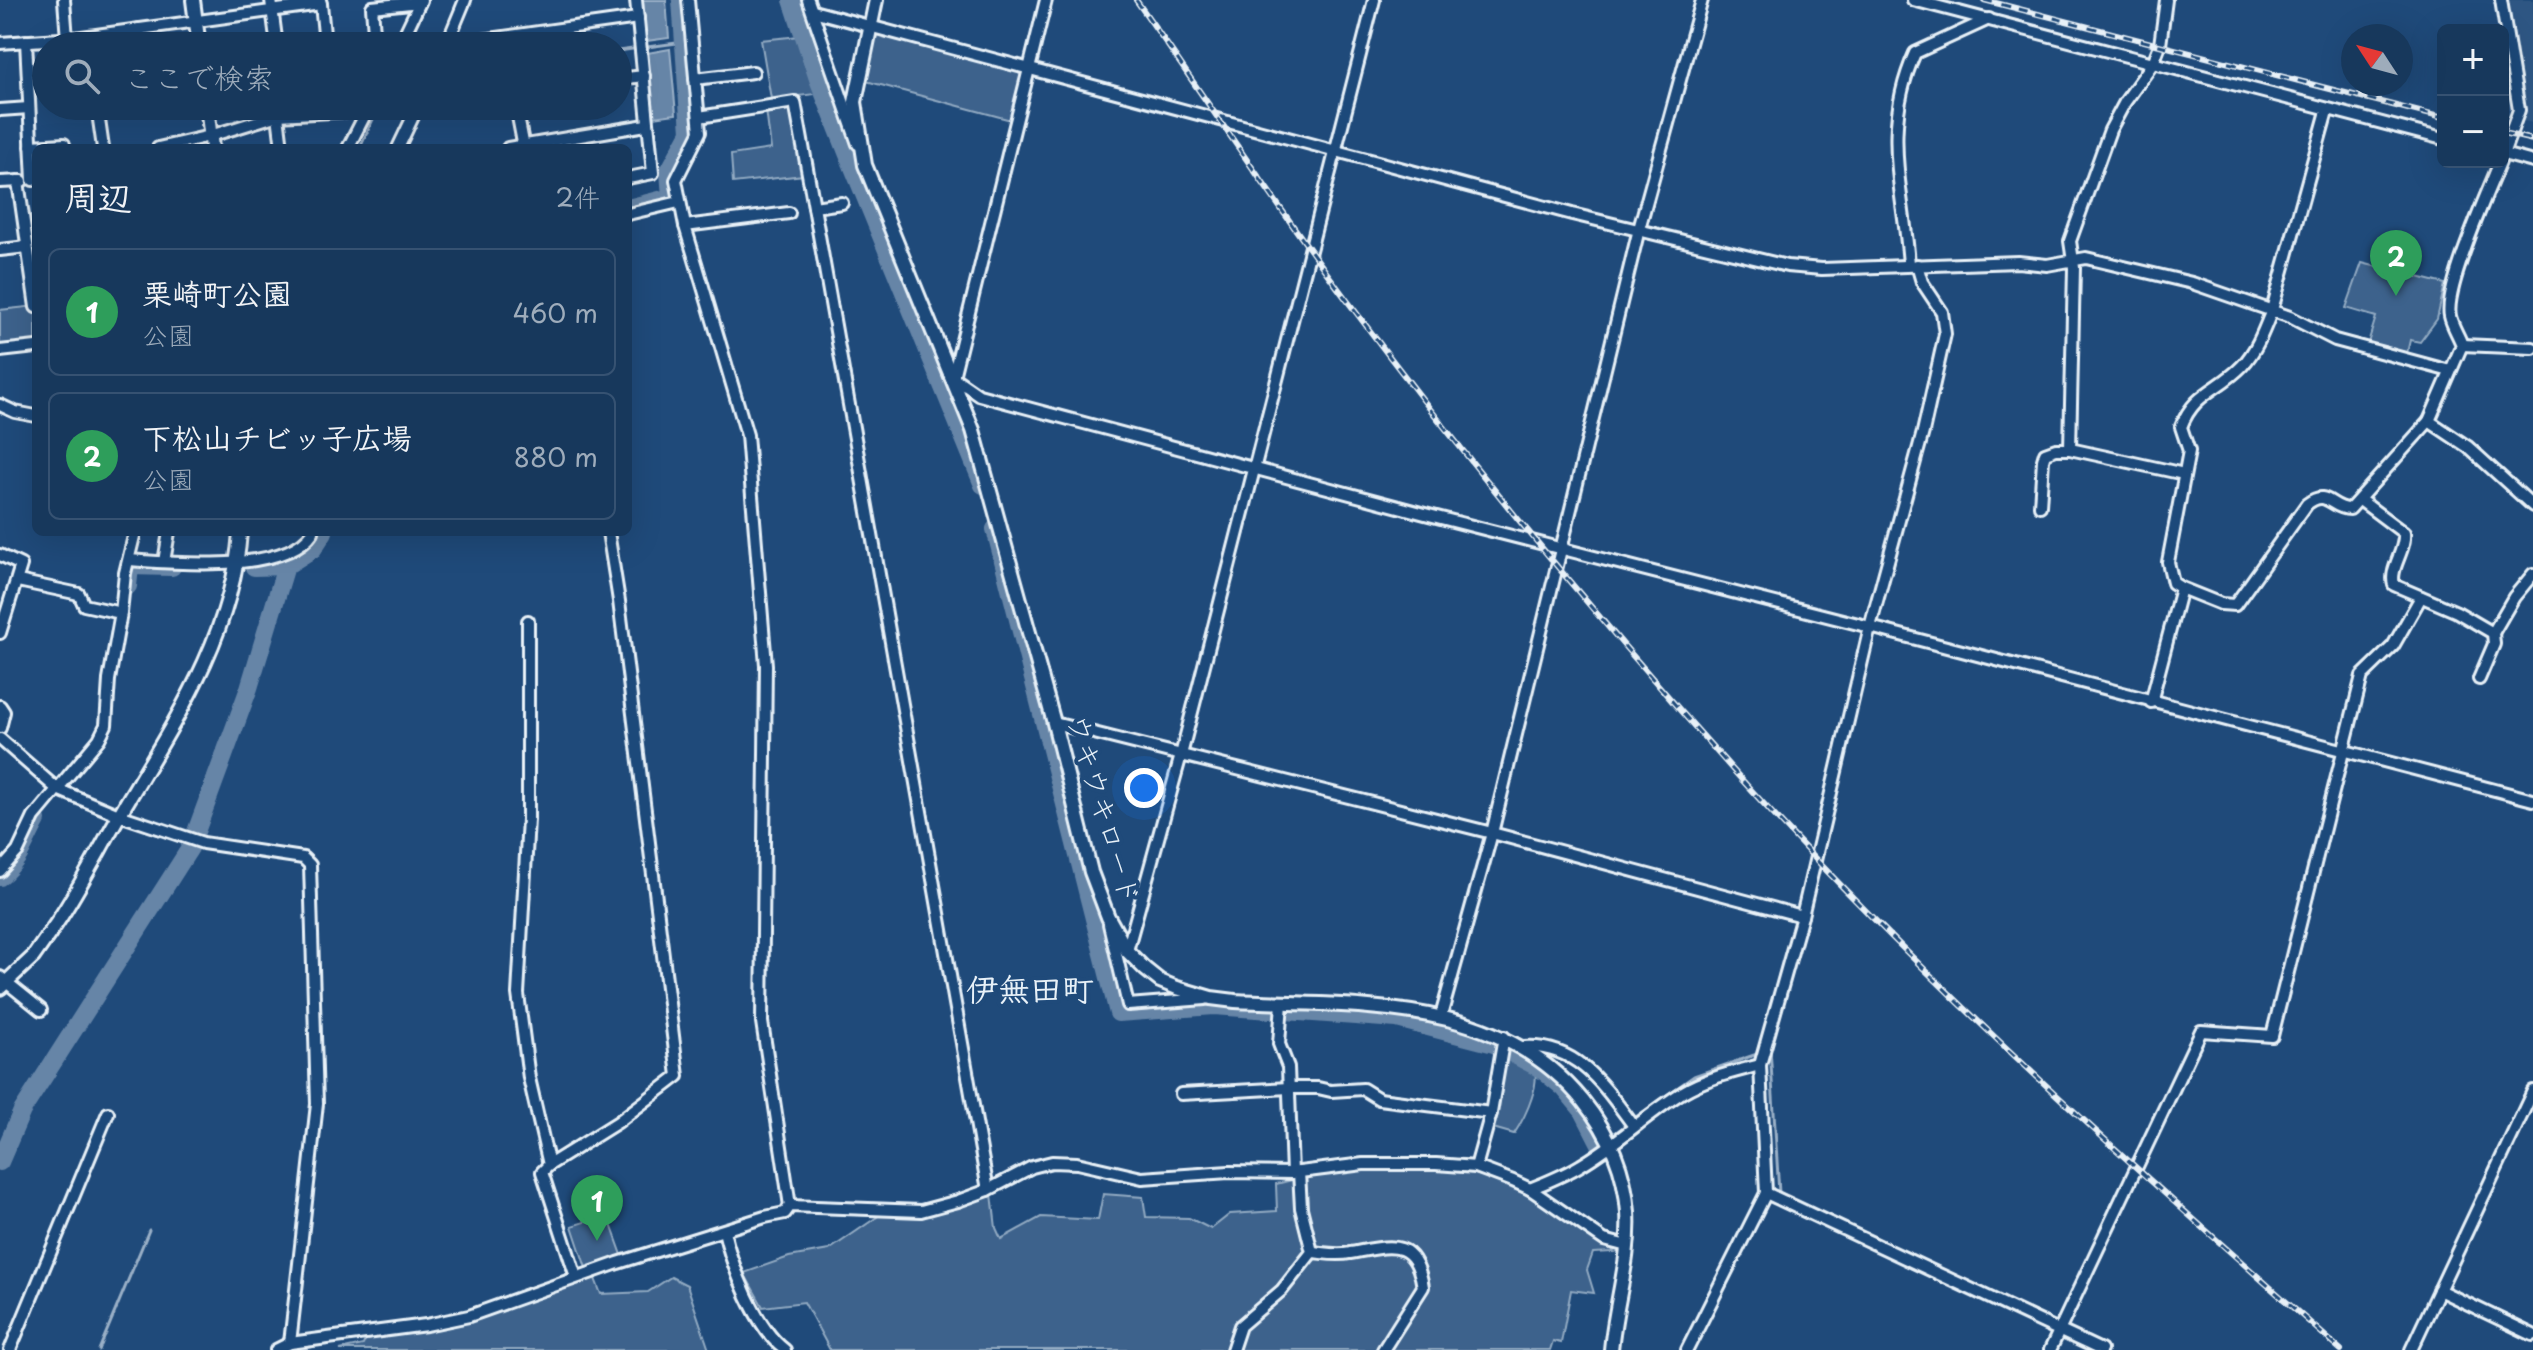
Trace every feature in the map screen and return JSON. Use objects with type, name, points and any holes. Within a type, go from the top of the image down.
[{"type":"street","points":[[64,0],[66,32]]},
{"type":"street","points":[[193,0],[197,32]]},
{"type":"street","points":[[452,32],[465,0]]},
{"type":"street","points":[[632,177],[653,173],[636,0]]},
{"type":"street","points":[[276,1350],[290,1343],[426,1325],[469,1316],[576,1277],[785,1213],[790,1206],[762,1022],[766,665],[749,449],[737,395],[685,226],[676,180],[700,132],[688,0]]},
{"type":"street","points":[[808,0],[865,165]]},
{"type":"street","name":"ウキウキロード","points":[[876,0],[855,102],[865,165],[973,430],[1054,723],[1091,872],[1108,917],[1127,951],[1160,981],[1211,998],[1399,1010],[1441,1016],[1504,1037],[1555,1070],[1598,1121],[1623,1175],[1628,1214],[1627,1246],[1611,1350]]},
{"type":"street","points":[[1046,0],[953,377],[979,395],[2533,800]]},
{"type":"street","points":[[1127,951],[1181,755],[1374,0]]},
{"type":"street","points":[[1441,1016],[1492,833],[1639,229],[1702,0]]},
{"type":"street","points":[[1913,0],[2437,138]]},
{"type":"street","points":[[2070,449],[2074,268],[2070,241],[2110,130],[2125,102],[2153,63],[2160,45],[2166,0]]},
{"type":"street","points":[[2501,0],[2519,110],[2509,138]]},
{"type":"street","points":[[374,32],[372,7],[420,1]]},
{"type":"street","points":[[406,32],[420,1]]},
{"type":"street","points":[[117,32],[196,22],[272,5],[320,2],[324,32]]},
{"type":"street","points":[[272,5],[275,32]]},
{"type":"street","points":[[813,11],[1027,70],[1787,266],[1822,269],[2018,262],[2047,265],[2086,258],[2192,283],[2272,310],[2335,340],[2450,371]]},
{"type":"street","points":[[542,32],[638,18]]},
{"type":"street","points":[[1687,1350],[1766,1193],[1760,1065],[1802,916],[1870,627],[1915,463],[1945,334],[1942,312],[1913,264],[1894,137],[1896,115],[1915,53],[1989,19]]},
{"type":"street","points":[[26,41],[32,157]]},
{"type":"street","points":[[0,43],[32,41]]},
{"type":"street","points":[[695,79],[753,72]]},
{"type":"street","points":[[632,77],[644,76]]},
{"type":"street","points":[[699,117],[795,102],[988,1190]]},
{"type":"street","points":[[0,110],[29,108]]},
{"type":"street","points":[[2327,111],[2272,310],[2261,338],[2241,367],[2194,401],[2181,427],[2189,451],[2168,562],[2173,583],[2221,604],[2235,605],[2307,504],[2325,497],[2345,510],[2350,509],[2429,421],[2462,345],[2450,316],[2450,302],[2466,248],[2498,168]]},
{"type":"street","points":[[99,120],[102,144]]},
{"type":"street","points":[[209,120],[211,142],[266,120]]},
{"type":"street","points":[[279,120],[282,144]]},
{"type":"street","points":[[350,144],[363,120]]},
{"type":"street","points":[[400,144],[411,120]]},
{"type":"street","points":[[518,120],[522,144]]},
{"type":"street","points":[[540,144],[646,125]]},
{"type":"street","points":[[2509,156],[2533,162]]},
{"type":"street","points":[[0,182],[32,180]]},
{"type":"street","points":[[18,181],[32,280]]},
{"type":"street","points":[[632,213],[679,202]]},
{"type":"street","points":[[814,207],[842,203]]},
{"type":"street","points":[[685,226],[789,213]]},
{"type":"street","points":[[0,250],[27,247]]},
{"type":"street","points":[[2462,345],[2533,348]]},
{"type":"street","points":[[0,351],[32,347]]},
{"type":"street","points":[[0,405],[32,415]]},
{"type":"street","points":[[2429,421],[2468,447],[2533,506]]},
{"type":"street","points":[[2040,506],[2045,453],[2056,449],[2070,449],[2184,474]]},
{"type":"street","points":[[2360,500],[2404,533],[2392,583],[2457,612],[2493,633]]},
{"type":"street","points":[[2,866],[18,851],[34,817],[99,739],[106,725],[109,680],[125,573],[134,536]]},
{"type":"street","points":[[164,562],[168,536]]},
{"type":"street","points":[[41,1010],[2,983],[33,957],[56,924],[187,701],[209,655],[238,561],[240,536]]},
{"type":"street","points":[[129,560],[238,561],[275,556],[300,546],[309,536]]},
{"type":"street","points":[[576,1277],[542,1172],[618,1122],[678,1076],[609,536]]},
{"type":"street","points":[[0,555],[21,565],[0,633]]},
{"type":"street","points":[[2479,679],[2494,644],[2493,633],[2514,597],[2533,574]]},
{"type":"street","points":[[18,581],[79,594],[84,605],[121,613]]},
{"type":"street","points":[[2151,702],[2181,588]]},
{"type":"street","points":[[2050,1350],[2201,1031],[2272,1036],[2362,676],[2393,646],[2421,597]]},
{"type":"street","points":[[528,621],[528,819],[518,994],[529,1078],[549,1165]]},
{"type":"street","points":[[0,706],[4,712],[0,728]]},
{"type":"street","points":[[1054,723],[1492,833],[1802,916]]},
{"type":"street","points":[[0,739],[57,789],[119,815],[203,843],[303,858],[310,865],[317,1104],[290,1343]]},
{"type":"street","points":[[1108,917],[1128,1005],[1211,998]]},
{"type":"street","points":[[1282,1003],[1279,1044],[1288,1067],[1295,1172],[1312,1252]]},
{"type":"street","points":[[1476,1167],[1491,1113],[1504,1037]]},
{"type":"street","points":[[1523,1047],[1540,1046],[1562,1051],[1605,1086],[1633,1125]]},
{"type":"street","points":[[1530,1189],[1581,1165],[1685,1090],[1760,1065]]},
{"type":"street","points":[[1181,1094],[1289,1088],[1331,1091],[1363,1089],[1379,1099],[1491,1113]]},
{"type":"street","points":[[2411,1350],[2533,1091]]},
{"type":"street","points":[[10,1350],[108,1113]]},
{"type":"street","points":[[790,1206],[921,1211],[988,1190],[1032,1167],[1052,1162],[1077,1163],[1142,1178],[1229,1172],[1295,1172],[1363,1164],[1436,1164],[1476,1167],[1530,1189],[1604,1240],[1627,1246]]},
{"type":"street","points":[[1766,1193],[2101,1350]]},
{"type":"street","points":[[724,1231],[731,1262],[742,1285],[773,1341],[785,1350]]},
{"type":"street","points":[[1312,1252],[1346,1254],[1378,1246],[1404,1249],[1420,1264],[1423,1287],[1383,1350]]},
{"type":"street","points":[[1232,1350],[1240,1326],[1282,1290],[1312,1252]]},
{"type":"street","points":[[2439,1290],[2533,1335]]},
{"type":"shaded area","points":[[642,0],[666,0],[669,38],[646,41]]},
{"type":"shaded area","points":[[2504,0],[2533,0],[2533,123],[2523,121]]},
{"type":"shaded area","points":[[874,30],[1023,73],[1011,120],[866,81]]},
{"type":"shaded area","points":[[799,36],[816,94],[771,99],[761,40]]},
{"type":"shaded area","points":[[670,49],[676,114],[653,117],[647,53]]},
{"type":"shaded area","points":[[793,107],[803,175],[733,183],[731,155],[771,149],[766,110]]},
{"type":"shaded area","points":[[2362,263],[2445,284],[2437,319],[2420,342],[2410,340],[2407,353],[2368,343],[2376,317],[2346,308]]},
{"type":"shaded area","points":[[32,306],[32,347],[0,351],[0,310]]},
{"type":"shaded area","points":[[1508,1046],[1530,1060],[1536,1077],[1532,1098],[1514,1134],[1493,1128]]},
{"type":"shaded area","points":[[1369,1167],[1450,1171],[1493,1179],[1548,1206],[1614,1252],[1593,1253],[1587,1270],[1594,1293],[1571,1290],[1561,1343],[1553,1341],[1550,1350],[830,1350],[804,1302],[763,1307],[744,1273],[789,1257],[829,1250],[883,1213],[938,1213],[992,1194],[996,1228],[1001,1239],[1041,1217],[1098,1220],[1103,1194],[1143,1197],[1146,1217],[1189,1218],[1211,1229],[1230,1214],[1277,1211],[1276,1184],[1316,1174]]},
{"type":"shaded area","points":[[604,1205],[622,1255],[586,1268],[572,1226],[585,1222],[582,1213]]},
{"type":"shaded area","points":[[594,1276],[601,1294],[648,1292],[671,1277],[687,1285],[709,1350],[340,1350],[363,1345],[366,1338],[470,1322]]},
{"type":"waterway","points":[[413,32],[428,0]]},
{"type":"waterway","points":[[632,207],[671,197],[669,171],[690,132],[681,0]]},
{"type":"waterway","points":[[792,0],[818,79],[983,485]]},
{"type":"waterway","points":[[632,49],[684,42]]},
{"type":"waterway","points":[[362,144],[373,120]]},
{"type":"waterway","points":[[995,529],[1118,1013],[1214,1006],[1397,1019],[1494,1044],[1541,1069],[1564,1088],[1583,1111],[1600,1144]]},
{"type":"waterway","points":[[0,1162],[22,1111],[190,848],[249,688],[286,566],[313,549],[321,536]]},
{"type":"waterway","points":[[128,586],[130,566],[172,567]]},
{"type":"waterway","points":[[254,567],[286,566]]},
{"type":"waterway","points":[[0,877],[18,857],[37,820]]},
{"type":"waterway","points":[[1767,1050],[1770,1048],[1779,1193]]},
{"type":"waterway","points":[[1633,1119],[1694,1076],[1760,1053]]},
{"type":"waterway","points":[[1611,1136],[1627,1124]]},
{"type":"waterway","points":[[99,1350],[149,1230]]},
{"type":"railway","points":[[1136,0],[1292,225],[1394,363],[1543,550],[1699,732],[1821,865],[1965,1009],[2113,1147],[2341,1350]]},
{"type":"railway","points":[[1984,0],[2437,116]]},
{"type":"railway","points":[[2509,134],[2533,140]]},
{"type":"place","name":"下松山チビッ子広場","points":[[2396,296]]},
{"type":"place","name":"栗崎町公園","points":[[597,1241]]},
{"type":"district","name":"伊無田町","points":[[1030,990]]}]
